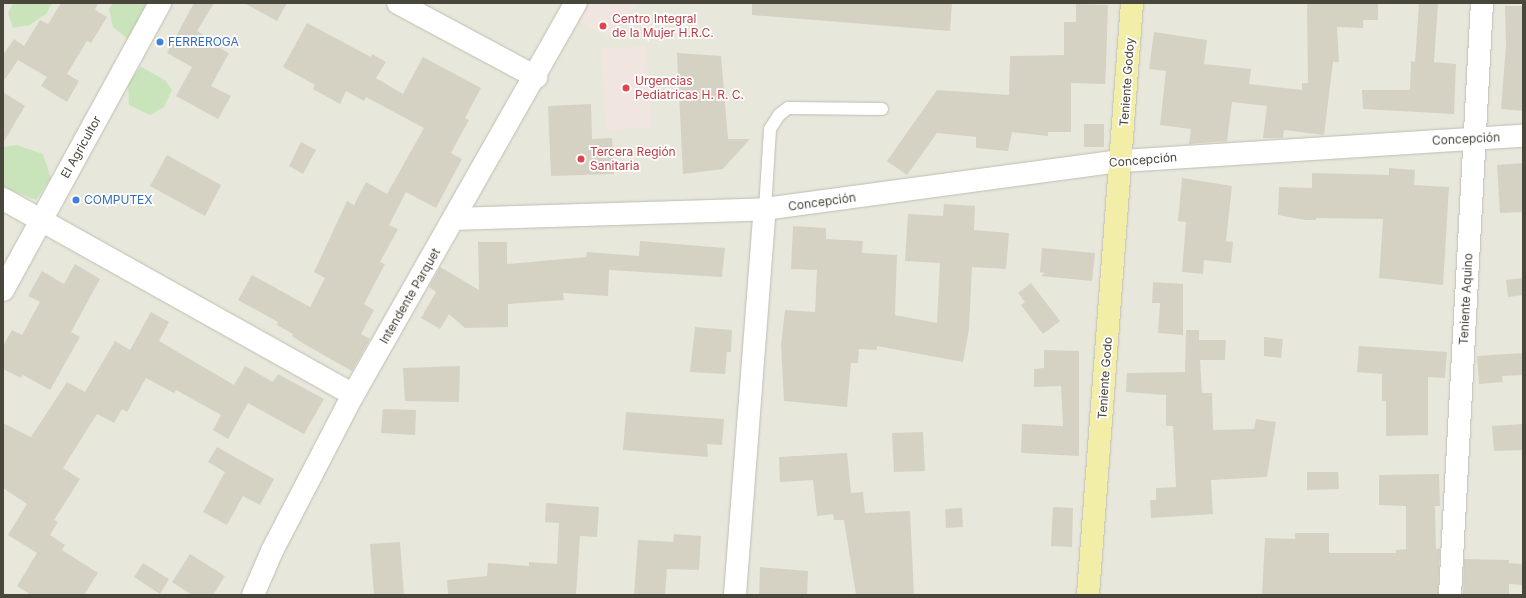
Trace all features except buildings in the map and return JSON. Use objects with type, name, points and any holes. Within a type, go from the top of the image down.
[{"type":"main road","name":"Teniente Godoy","points":[[1121,161],[1132,3]]},
{"type":"main road","name":"Teniente Godo","points":[[1088,595],[1121,161]]},
{"type":"street","name":"El Agricultor","points":[[3,290],[160,3]]},
{"type":"street","points":[[398,3],[536,77]]},
{"type":"street","name":"Intendente Parquet","points":[[253,595],[272,552],[353,395],[536,77],[576,3]]},
{"type":"street","name":"Teniente Aquino","points":[[1450,595],[1482,3]]},
{"type":"street","name":"Concepción","points":[[454,219],[765,209],[1121,161],[1523,136]]},
{"type":"street","points":[[3,199],[353,395]]},
{"type":"street","points":[[735,595],[765,209]]},
{"type":"lane","points":[[765,209],[770,129],[779,115],[788,108],[882,109]]},
{"type":"shaded area","points":[[3,3],[1523,3],[1523,595],[3,595]]},
{"type":"shaded area","name":"Centro Integral de la Mujer H.R.C.","points":[[580,3],[639,3],[607,36],[569,16]]},
{"type":"shaded area","name":"Urgencias Pediatricas H. R. C.","points":[[646,46],[651,128],[606,130],[601,49]]},
{"type":"green space","points":[[13,3],[52,3],[47,13],[30,25],[13,28],[8,13]]},
{"type":"green space","points":[[113,3],[149,3],[132,42],[113,27],[109,9]]},
{"type":"green space","points":[[141,67],[165,80],[172,90],[164,107],[150,115],[129,105],[128,83]]},
{"type":"green space","points":[[17,145],[43,154],[51,178],[36,200],[3,187],[3,147]]},
{"type":"place","name":"Centro Integral de la Mujer H.R.C.","points":[[603,26]]},
{"type":"place","name":"FERREROGA","points":[[160,42]]},
{"type":"place","name":"Urgencias Pediatricas H. R. C.","points":[[626,88]]},
{"type":"place","name":"Tercera Región Sanitaria","points":[[581,159]]},
{"type":"place","name":"COMPUTEX","points":[[76,200]]}]
